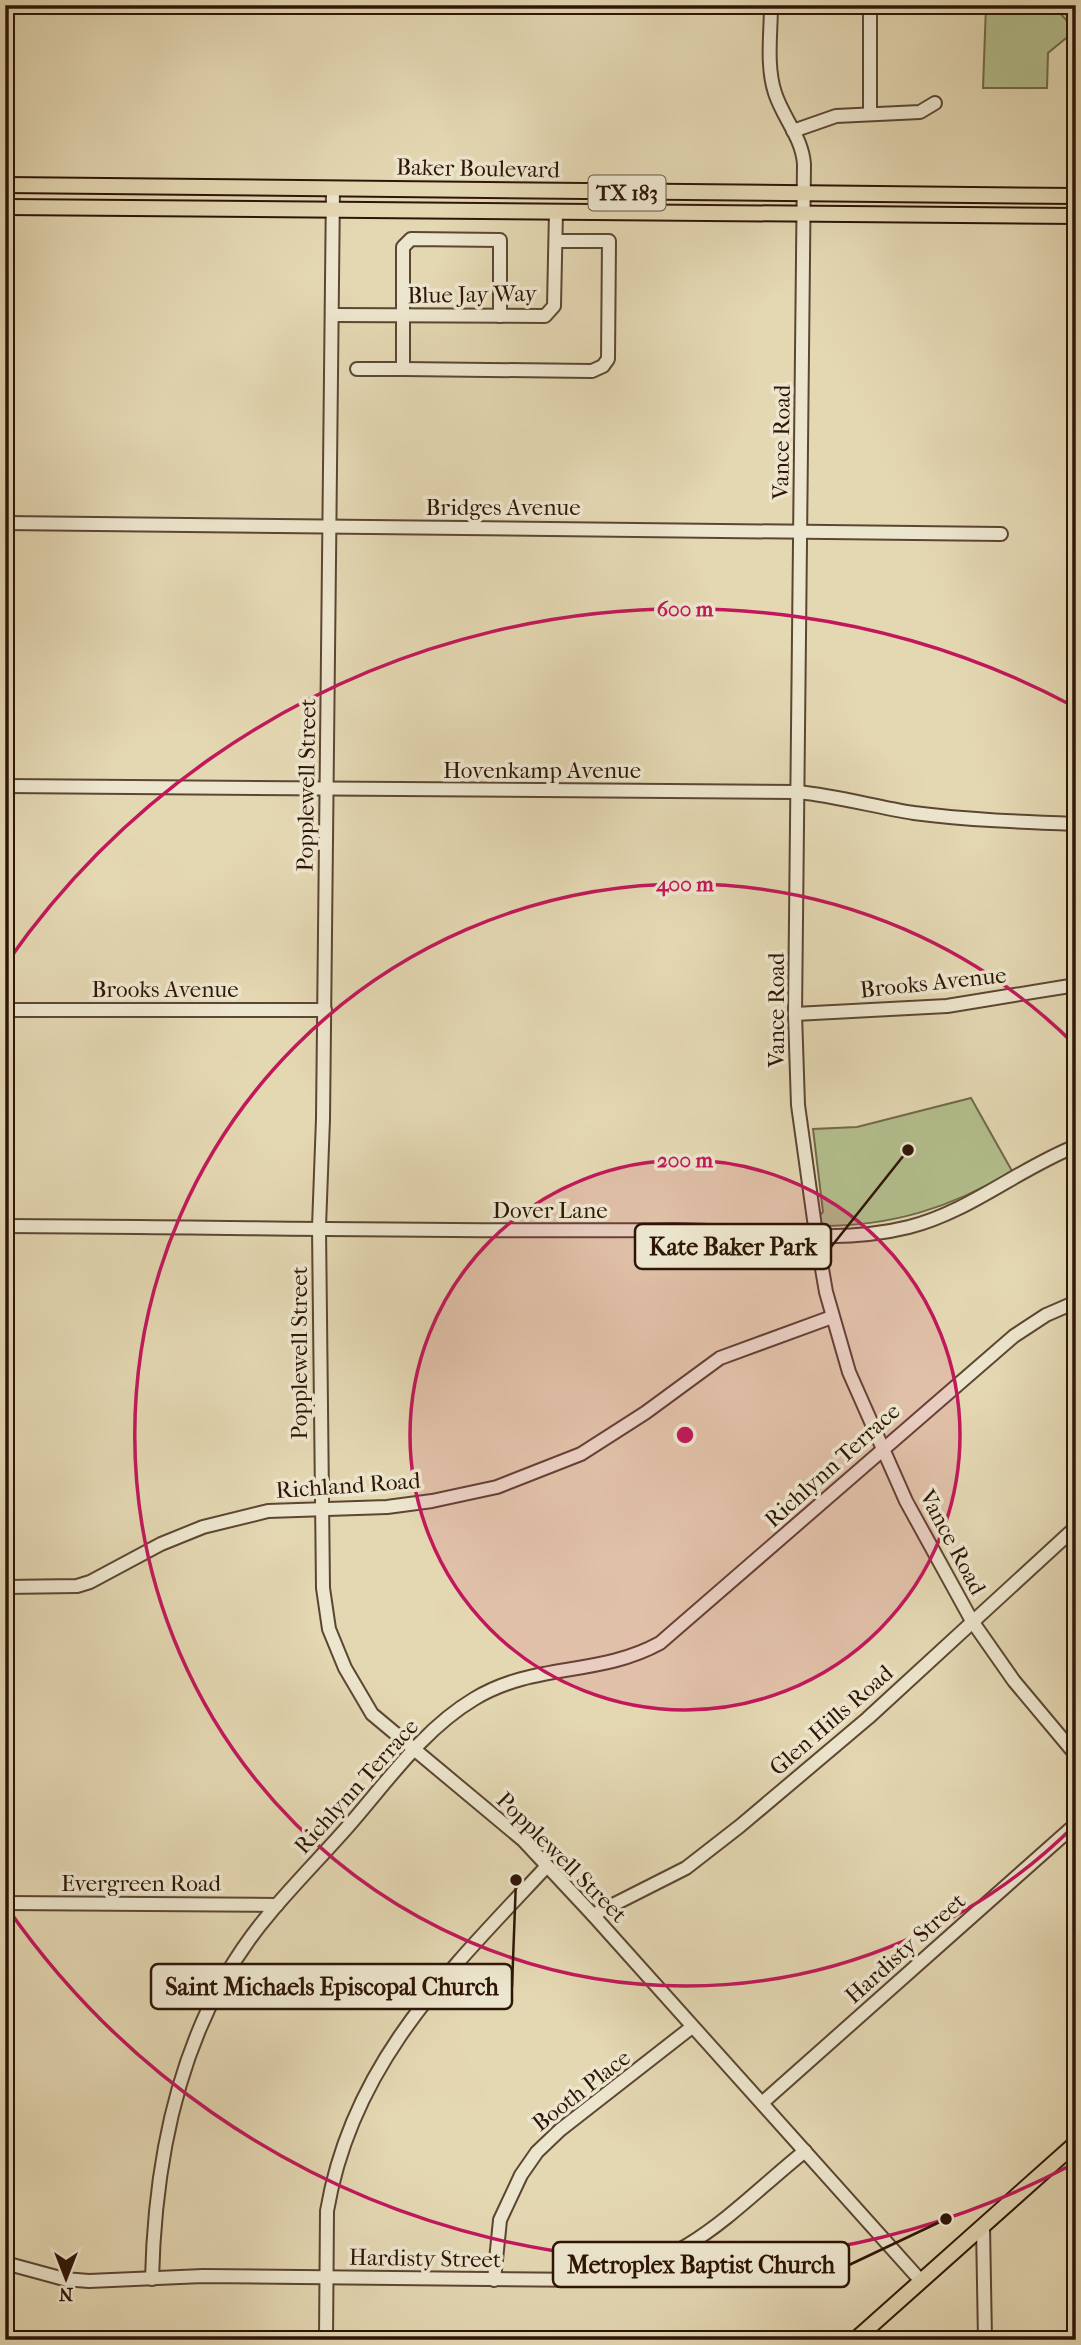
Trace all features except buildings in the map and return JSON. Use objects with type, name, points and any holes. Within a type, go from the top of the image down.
[{"type":"main road","name":"Baker Boulevard","points":[[5,186],[1076,196]]},
{"type":"main road","name":"Baker Boulevard","points":[[5,207],[1076,216]]},
{"type":"main road","points":[[855,2340],[1076,2143]]},
{"type":"street","name":"Vance Road","points":[[771,5],[771,79],[803,156],[795,1014],[798,1105],[817,1234],[832,1317],[849,1372],[925,1539],[972,1621],[1014,1681],[1076,1755]]},
{"type":"street","points":[[870,5],[870,113]]},
{"type":"street","points":[[1066,5],[1076,14]]},
{"type":"street","points":[[793,131],[819,120],[870,113],[920,112],[935,103]]},
{"type":"street","name":"Popplewell Street","points":[[333,189],[325,1010],[319,1227],[320,1508],[323,1588],[333,1639],[345,1668],[372,1714],[495,1815],[547,1866],[921,2281]]},
{"type":"street","name":"Blue Jay Way","points":[[333,315],[545,316],[554,306],[556,211]]},
{"type":"street","points":[[403,369],[403,247],[411,239],[500,240],[500,316]]},
{"type":"street","points":[[357,369],[592,371],[603,366],[608,359],[609,241],[556,241]]},
{"type":"street","name":"Bridges Avenue","points":[[5,523],[1001,534]]},
{"type":"street","name":"Hovenkamp Avenue","points":[[5,786],[326,791],[797,792],[834,795],[911,813],[977,820],[1076,824]]},
{"type":"street","name":"Brooks Avenue","points":[[795,1014],[947,1006],[1076,985]]},
{"type":"street","name":"Brooks Avenue","points":[[5,1010],[325,1010]]},
{"type":"street","name":"Dover Lane","points":[[5,1226],[817,1234],[883,1231],[926,1222],[971,1202],[1076,1146]]},
{"type":"street","name":"Richlynn Terrace","points":[[152,2279],[156,2186],[173,2108],[211,2002],[246,1945],[277,1905],[414,1750],[473,1699],[510,1680],[541,1672],[609,1664],[660,1643],[1014,1336],[1046,1315],[1076,1302]]},
{"type":"street","name":"Richland Road","points":[[5,1587],[77,1586],[160,1544],[203,1527],[268,1511],[387,1507],[432,1501],[527,1477],[581,1454],[645,1413],[720,1358],[832,1317]]},
{"type":"street","name":"Glen Hills Road","points":[[593,1915],[674,1875],[740,1826],[867,1718],[1076,1527]]},
{"type":"street","name":"Hardisty Street","points":[[762,2104],[1076,1824]]},
{"type":"street","points":[[326,2340],[325,2277],[330,2192],[346,2141],[377,2070],[416,2009],[547,1866]]},
{"type":"street","name":"Evergreen Road","points":[[5,1903],[277,1905]]},
{"type":"street","name":"Booth Place","points":[[494,2280],[500,2220],[521,2175],[537,2152],[560,2130],[692,2027]]},
{"type":"street","name":"Hardisty Street","points":[[5,2263],[64,2279],[325,2277],[592,2280],[647,2267],[692,2245],[805,2151]]},
{"type":"street","points":[[983,2226],[985,2340]]},
{"type":"green space","points":[[986,5],[1052,5],[1076,30],[1048,53],[1047,88],[983,88]]},
{"type":"green space","points":[[971,1098],[1012,1171],[966,1195],[920,1212],[872,1223],[821,1226],[818,1217],[823,1212],[813,1129],[857,1127]]},
{"type":"place","name":"Kate Baker Park","points":[[908,1150]]},
{"type":"place","name":"Saint Michaels Episcopal Church","points":[[516,1880]]},
{"type":"place","name":"Metroplex Baptist Church","points":[[946,2219]]}]
